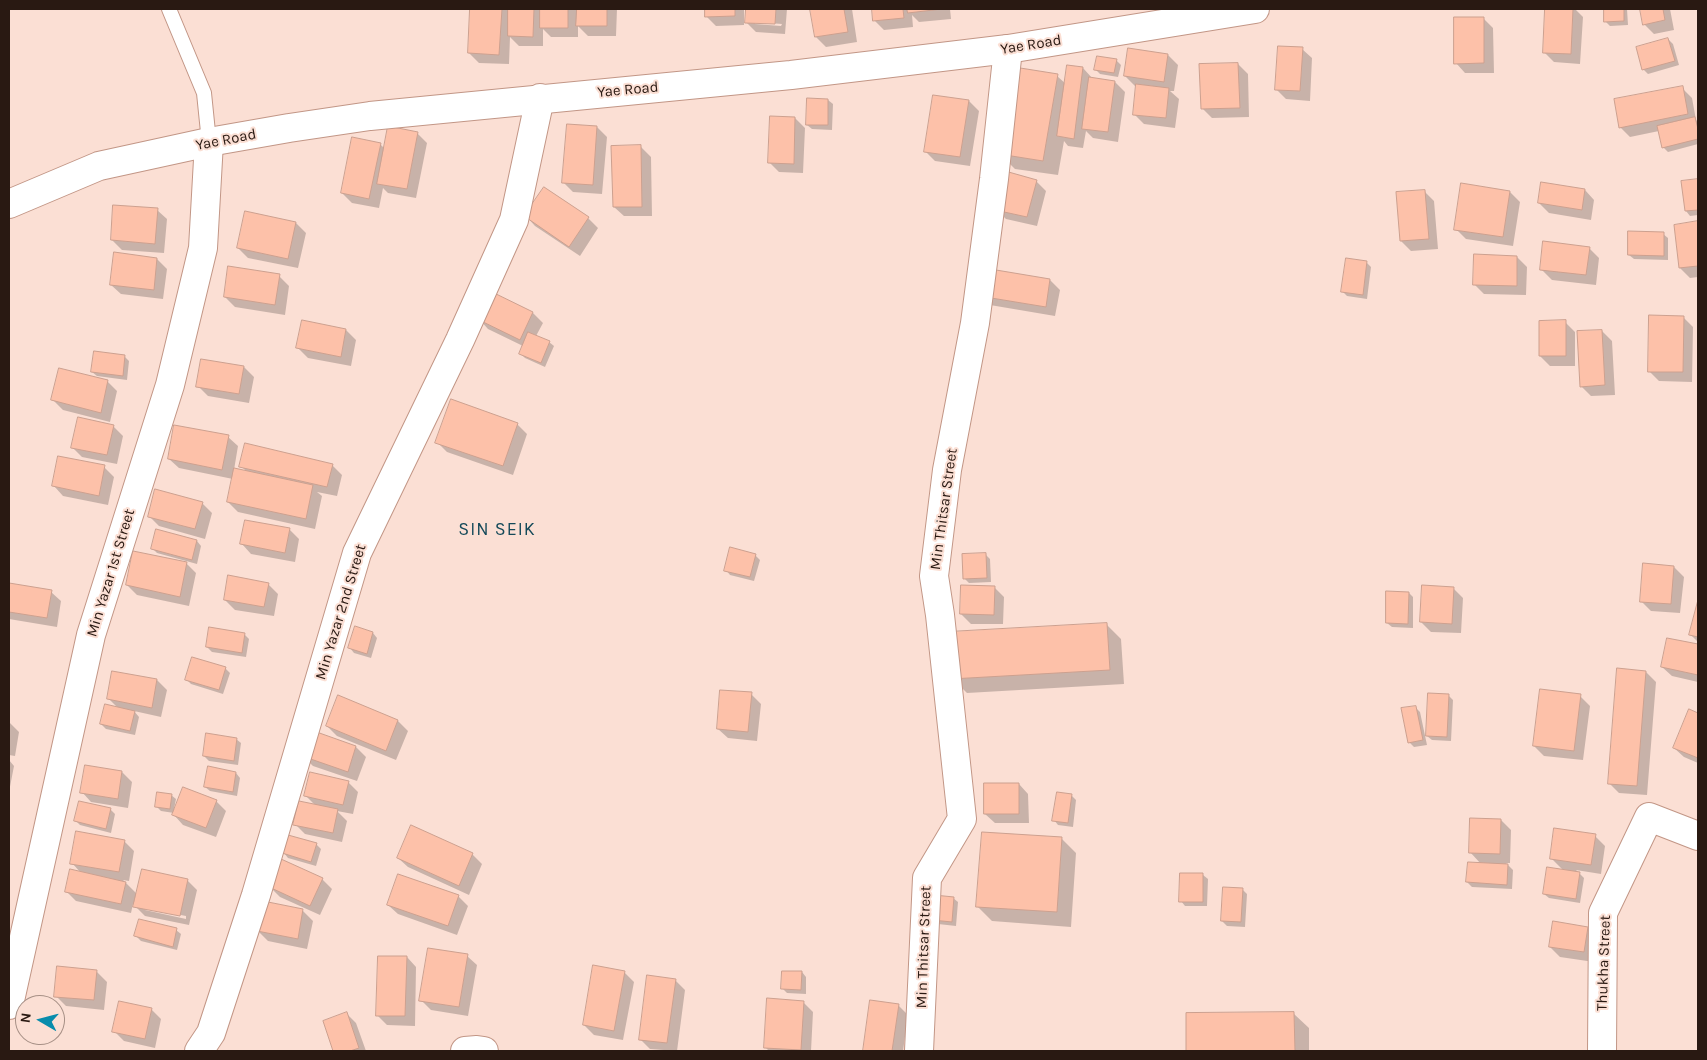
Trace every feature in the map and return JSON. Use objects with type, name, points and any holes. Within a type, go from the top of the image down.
[{"type":"street","name":"Yae Road","points":[[9,204],[99,166],[209,142],[370,116],[791,75],[1008,49],[1256,9]]},
{"type":"street","name":"Min Thitsar Street","points":[[920,1051],[927,878],[962,819],[934,576],[948,470],[975,323],[994,179],[1008,49]]},
{"type":"street","name":"Min Yazar 2nd Street","points":[[199,1051],[211,1033],[256,895],[357,553],[460,340],[514,220],[540,98]]},
{"type":"street","name":"Min Yazar 1st Street","points":[[9,1005],[92,635],[170,385],[203,248],[209,142]]},
{"type":"street","name":"Thukha Street","points":[[1602,1051],[1603,913],[1649,817],[1698,836]]},
{"type":"street","points":[[465,1051],[484,1051]]},
{"type":"lane","points":[[169,9],[204,93],[209,142]]},
{"type":"building","points":[[470,9],[502,9],[499,55],[468,53]]},
{"type":"building","points":[[508,9],[534,9],[533,37],[508,36]]},
{"type":"building","points":[[540,9],[568,9],[568,28],[540,28]]},
{"type":"building","points":[[577,9],[607,9],[607,26],[576,26]]},
{"type":"building","points":[[705,9],[735,9],[735,16],[705,17]]},
{"type":"building","points":[[746,9],[776,9],[775,24],[745,23]]},
{"type":"building","points":[[810,9],[844,9],[848,32],[815,37]]},
{"type":"building","points":[[872,9],[903,9],[904,18],[873,21]]},
{"type":"building","points":[[907,9],[942,9],[908,13]]},
{"type":"building","points":[[1545,9],[1573,9],[1571,54],[1543,53]]},
{"type":"building","points":[[1604,9],[1624,9],[1624,21],[1604,22]]},
{"type":"building","points":[[1640,9],[1663,9],[1665,20],[1643,25]]},
{"type":"building","points":[[1454,17],[1484,17],[1484,63],[1454,64]]},
{"type":"building","points":[[1668,38],[1675,61],[1642,70],[1636,47]]},
{"type":"building","points":[[1278,46],[1303,47],[1300,91],[1275,90]]},
{"type":"building","points":[[1128,48],[1168,54],[1164,82],[1124,76]]},
{"type":"building","points":[[1097,56],[1117,59],[1114,73],[1094,70]]},
{"type":"building","points":[[1238,63],[1240,108],[1201,109],[1199,64]]},
{"type":"building","points":[[1067,65],[1083,67],[1074,139],[1057,136]]},
{"type":"building","points":[[1014,67],[1058,74],[1043,161],[999,154]]},
{"type":"building","points":[[1089,77],[1115,81],[1108,132],[1082,129]]},
{"type":"building","points":[[1136,84],[1169,88],[1166,118],[1133,115]]},
{"type":"building","points":[[1683,86],[1688,114],[1619,128],[1614,99]]},
{"type":"building","points":[[933,95],[969,100],[960,157],[924,152]]},
{"type":"building","points":[[807,98],[828,99],[828,125],[806,125]]},
{"type":"building","points":[[770,116],[795,117],[794,164],[768,163]]},
{"type":"building","points":[[1695,117],[1698,139],[1662,148],[1657,126]]},
{"type":"building","points":[[567,124],[597,126],[593,185],[562,183]]},
{"type":"building","points":[[388,126],[418,132],[407,189],[377,184]]},
{"type":"building","points":[[352,137],[381,143],[369,199],[341,193]]},
{"type":"building","points":[[641,145],[642,207],[613,207],[611,146]]},
{"type":"building","points":[[1005,171],[1037,180],[1027,217],[995,210]]},
{"type":"building","points":[[1698,179],[1698,210],[1685,211],[1681,181]]},
{"type":"building","points":[[1541,182],[1585,189],[1582,210],[1538,203]]},
{"type":"building","points":[[1461,183],[1510,191],[1503,237],[1454,230]]},
{"type":"building","points":[[544,187],[589,217],[569,247],[524,216]]},
{"type":"building","points":[[1425,190],[1429,239],[1400,241],[1396,192]]},
{"type":"building","points":[[113,205],[158,208],[155,244],[111,240]]},
{"type":"building","points":[[245,211],[296,222],[288,259],[237,248]]},
{"type":"building","points":[[1698,221],[1698,266],[1679,268],[1674,225]]},
{"type":"building","points":[[1628,231],[1664,232],[1664,256],[1628,255]]},
{"type":"building","points":[[1543,241],[1590,247],[1586,275],[1540,270]]},
{"type":"building","points":[[114,252],[157,258],[154,290],[110,285]]},
{"type":"building","points":[[1474,254],[1517,256],[1517,286],[1473,285]]},
{"type":"building","points":[[1346,258],[1367,261],[1363,295],[1341,292]]},
{"type":"building","points":[[228,266],[280,274],[275,305],[224,297]]},
{"type":"building","points":[[984,268],[1050,279],[1046,307],[979,296]]},
{"type":"building","points":[[490,291],[533,312],[520,340],[477,319]]},
{"type":"building","points":[[1649,315],[1684,316],[1683,372],[1648,372]]},
{"type":"building","points":[[302,320],[346,329],[341,357],[296,348]]},
{"type":"building","points":[[1566,320],[1566,356],[1539,356],[1539,321]]},
{"type":"building","points":[[1602,330],[1605,385],[1580,387],[1577,331]]},
{"type":"building","points":[[528,332],[550,341],[541,363],[519,354]]},
{"type":"building","points":[[94,351],[125,355],[123,376],[91,372]]},
{"type":"building","points":[[201,359],[244,366],[239,394],[196,387]]},
{"type":"building","points":[[59,368],[108,380],[101,413],[51,400]]},
{"type":"building","points":[[451,399],[518,423],[503,466],[435,443]]},
{"type":"building","points":[[78,417],[114,425],[107,455],[71,448]]},
{"type":"building","points":[[174,425],[229,435],[222,470],[168,459]]},
{"type":"building","points":[[245,443],[333,464],[327,487],[239,467]]},
{"type":"building","points":[[58,456],[105,465],[99,496],[52,486]]},
{"type":"building","points":[[234,468],[313,485],[306,519],[227,502]]},
{"type":"building","points":[[155,489],[203,502],[195,529],[148,517]]},
{"type":"building","points":[[245,520],[290,528],[285,553],[240,544]]},
{"type":"building","points":[[156,529],[197,540],[192,560],[151,549]]},
{"type":"building","points":[[730,547],[756,554],[750,577],[724,571]]},
{"type":"building","points":[[133,551],[187,562],[180,597],[126,585]]},
{"type":"building","points":[[986,553],[987,578],[963,579],[962,554]]},
{"type":"building","points":[[1643,563],[1674,566],[1671,604],[1640,602]]},
{"type":"building","points":[[228,575],[269,583],[264,607],[224,600]]},
{"type":"building","points":[[9,583],[52,590],[47,618],[9,612]]},
{"type":"building","points":[[961,585],[995,586],[994,615],[960,614]]},
{"type":"building","points":[[1422,585],[1454,587],[1452,624],[1420,622]]},
{"type":"building","points":[[1386,591],[1409,592],[1408,624],[1386,623]]},
{"type":"building","points":[[1698,600],[1698,637],[1689,635]]},
{"type":"building","points":[[1107,623],[1110,670],[951,679],[948,632]]},
{"type":"building","points":[[355,626],[373,632],[367,654],[348,648]]},
{"type":"building","points":[[209,627],[245,633],[242,653],[206,647]]},
{"type":"building","points":[[1667,638],[1698,644],[1698,675],[1661,667]]},
{"type":"building","points":[[192,657],[226,667],[219,690],[185,680]]},
{"type":"building","points":[[1617,668],[1646,671],[1637,786],[1608,784]]},
{"type":"building","points":[[112,671],[157,679],[152,708],[107,699]]},
{"type":"building","points":[[1540,689],[1581,694],[1574,751],[1533,746]]},
{"type":"building","points":[[720,690],[752,692],[748,732],[717,729]]},
{"type":"building","points":[[1428,693],[1449,694],[1447,737],[1426,736]]},
{"type":"building","points":[[338,695],[398,720],[386,751],[326,726]]},
{"type":"building","points":[[105,704],[135,711],[130,731],[100,724]]},
{"type":"building","points":[[1416,706],[1423,740],[1408,743],[1401,708]]},
{"type":"building","points":[[1689,709],[1698,713],[1698,758],[1673,748]]},
{"type":"building","points":[[311,730],[356,746],[348,772],[302,756]]},
{"type":"building","points":[[206,733],[237,738],[234,761],[203,756]]},
{"type":"building","points":[[85,765],[122,771],[118,799],[80,793]]},
{"type":"building","points":[[208,766],[236,772],[233,792],[204,787]]},
{"type":"building","points":[[310,772],[349,781],[343,805],[304,796]]},
{"type":"building","points":[[984,783],[1019,783],[1019,814],[984,814]]},
{"type":"building","points":[[183,787],[217,800],[206,828],[172,815]]},
{"type":"building","points":[[157,792],[172,794],[170,809],[155,807]]},
{"type":"building","points":[[1057,792],[1072,794],[1068,823],[1052,821]]},
{"type":"building","points":[[79,801],[111,808],[106,829],[74,821]]},
{"type":"building","points":[[299,801],[338,809],[333,833],[293,825]]},
{"type":"building","points":[[1470,818],[1501,819],[1500,854],[1469,853]]},
{"type":"building","points":[[411,825],[473,853],[459,886],[397,858]]},
{"type":"building","points":[[1554,828],[1596,834],[1591,865],[1550,859]]},
{"type":"building","points":[[76,831],[125,840],[119,872],[70,864]]},
{"type":"building","points":[[982,832],[1062,837],[1057,912],[976,907]]},
{"type":"building","points":[[288,835],[317,843],[311,862],[282,853]]},
{"type":"building","points":[[281,859],[323,878],[310,906],[269,887]]},
{"type":"building","points":[[1468,862],[1508,864],[1507,885],[1466,882]]},
{"type":"building","points":[[1547,867],[1580,872],[1576,899],[1543,894]]},
{"type":"building","points":[[70,869],[126,882],[121,904],[65,892]]},
{"type":"building","points":[[142,869],[188,879],[180,916],[133,907]]},
{"type":"building","points":[[1180,873],[1203,873],[1203,902],[1179,902]]},
{"type":"building","points":[[398,874],[459,895],[448,926],[387,905]]},
{"type":"building","points":[[1223,887],[1243,888],[1241,922],[1221,921]]},
{"type":"building","points":[[934,895],[954,897],[952,922],[932,920]]},
{"type":"building","points":[[263,901],[303,909],[298,939],[257,931]]},
{"type":"building","points":[[139,919],[177,928],[173,947],[134,936]]},
{"type":"building","points":[[1553,921],[1588,927],[1584,952],[1549,947]]},
{"type":"building","points":[[428,948],[468,954],[459,1007],[419,1001]]},
{"type":"building","points":[[378,956],[407,956],[405,1016],[376,1016]]},
{"type":"building","points":[[593,965],[625,971],[614,1031],[583,1025]]},
{"type":"building","points":[[57,966],[97,970],[94,1000],[54,995]]},
{"type":"building","points":[[782,971],[802,971],[801,990],[781,989]]},
{"type":"building","points":[[647,975],[676,979],[667,1043],[639,1040]]},
{"type":"building","points":[[767,998],[804,1001],[801,1050],[764,1048]]},
{"type":"building","points":[[870,1000],[899,1004],[892,1051],[863,1051]]},
{"type":"building","points":[[119,1001],[152,1008],[145,1039],[112,1032]]},
{"type":"building","points":[[347,1012],[359,1048],[350,1051],[333,1051],[323,1021]]},
{"type":"building","points":[[1294,1012],[1295,1051],[1186,1051],[1186,1013]]},
{"type":"district","name":"SIN SEIK","points":[[497,530]]}]
